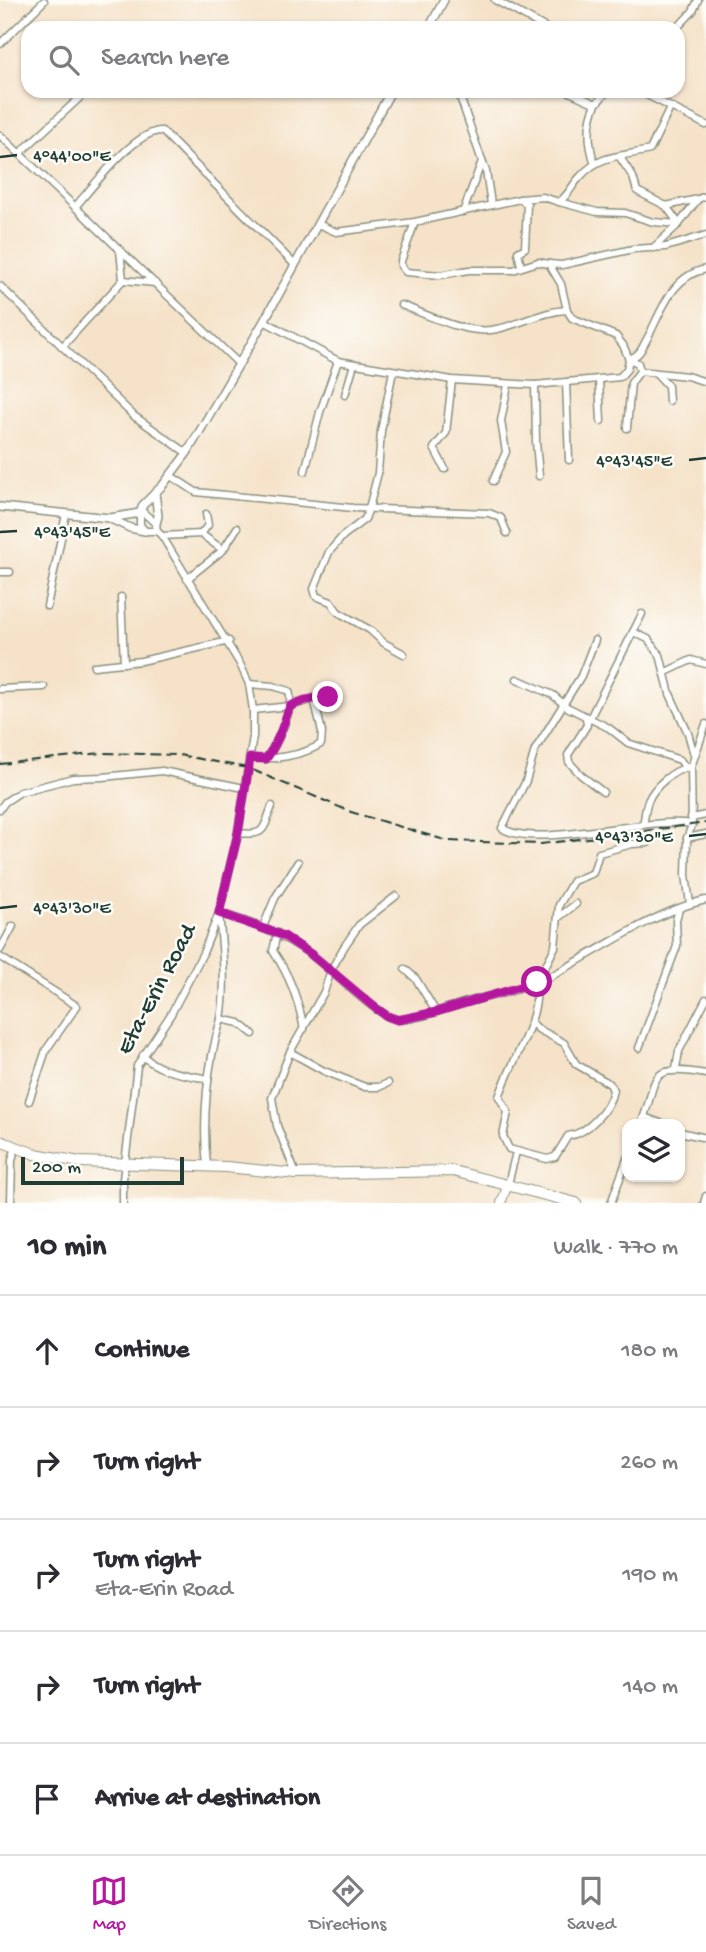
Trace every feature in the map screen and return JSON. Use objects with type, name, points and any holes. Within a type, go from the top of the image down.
[{"type":"main road","points":[[0,1143],[54,1158],[126,1167],[207,1167],[300,1176]]},
{"type":"main road","points":[[0,1143],[65,1165],[300,1176],[453,1171],[557,1203]]},
{"type":"main road","points":[[501,1203],[507,1187]]},
{"type":"main road","points":[[507,1187],[576,1203]]},
{"type":"street","points":[[433,21],[444,0]]},
{"type":"street","points":[[495,0],[533,21]]},
{"type":"street","points":[[684,21],[694,11],[698,0]]},
{"type":"street","points":[[24,21],[44,1]]},
{"type":"street","points":[[0,44],[21,23]]},
{"type":"street","points":[[20,153],[79,98]]},
{"type":"street","points":[[145,531],[138,522],[143,505],[171,476],[187,453],[264,321],[387,98]]},
{"type":"street","points":[[460,98],[486,171],[491,204]]},
{"type":"street","points":[[583,98],[596,104]]},
{"type":"street","points":[[595,164],[588,145],[593,111],[601,98]]},
{"type":"street","points":[[652,98],[703,124],[706,116]]},
{"type":"street","points":[[559,202],[565,198],[579,177],[595,164],[606,158],[650,150],[670,108]]},
{"type":"street","points":[[75,207],[105,172],[134,145],[155,131],[162,131],[295,265]]},
{"type":"street","points":[[0,135],[239,364]]},
{"type":"street","points":[[619,156],[633,177],[637,191],[666,206],[679,224]]},
{"type":"street","points":[[463,212],[482,161]]},
{"type":"street","points":[[666,206],[706,196]]},
{"type":"street","points":[[318,224],[336,232],[415,222],[491,204],[543,197],[597,212],[625,213],[653,222],[679,224]]},
{"type":"street","points":[[520,199],[527,204],[525,248],[518,252],[521,266]]},
{"type":"street","points":[[653,248],[679,224],[698,199]]},
{"type":"street","points":[[415,222],[401,266],[406,272],[440,275],[470,270],[513,270],[538,262],[562,265],[624,250],[666,247],[706,236]]},
{"type":"street","points":[[62,347],[123,280],[120,250]]},
{"type":"street","points":[[264,321],[338,361],[452,380],[535,385],[620,377],[627,369],[629,359],[623,345],[616,336],[572,318],[567,310],[561,285],[549,264]]},
{"type":"street","points":[[629,359],[639,355],[658,321],[667,297],[678,283],[693,271],[706,269]]},
{"type":"street","points":[[123,280],[156,283]]},
{"type":"street","points":[[0,286],[134,416],[187,453]]},
{"type":"street","points":[[401,305],[462,326],[485,330],[567,310]]},
{"type":"street","points":[[629,359],[638,363],[640,371]]},
{"type":"street","points":[[305,471],[320,412],[338,361]]},
{"type":"street","points":[[345,395],[354,364]]},
{"type":"street","points":[[393,370],[381,431],[378,473],[369,508],[365,519],[343,536],[329,552],[314,589],[316,596],[331,602],[338,612],[404,654]]},
{"type":"street","points":[[640,371],[687,376],[706,382]]},
{"type":"street","points":[[627,428],[631,383],[640,371]]},
{"type":"street","points":[[657,374],[668,386]]},
{"type":"street","points":[[669,401],[668,386],[672,374]]},
{"type":"street","points":[[445,469],[434,448],[446,433],[452,380]]},
{"type":"street","points":[[598,380],[601,421]]},
{"type":"street","points":[[566,382],[569,460]]},
{"type":"street","points":[[493,481],[506,452],[501,421],[508,385]]},
{"type":"street","points":[[535,385],[539,476]]},
{"type":"street","points":[[171,476],[195,492],[369,508],[489,513],[501,518],[507,533]]},
{"type":"street","points":[[155,493],[158,530]]},
{"type":"street","points":[[0,507],[110,518],[144,513],[158,530]]},
{"type":"street","points":[[47,606],[66,514]]},
{"type":"street","points":[[201,534],[208,525],[206,514]]},
{"type":"street","points":[[110,518],[121,525],[145,531],[201,534],[223,550]]},
{"type":"street","points":[[187,579],[223,550],[237,528]]},
{"type":"street","name":"Eta-Erin Road","points":[[123,1203],[123,1179],[137,1066],[184,990],[219,913],[238,833],[250,758],[253,710],[249,684],[229,641],[158,530]]},
{"type":"street","points":[[0,572],[10,572]]},
{"type":"street","points":[[121,597],[124,663]]},
{"type":"street","points":[[603,792],[581,775],[569,762],[568,755],[587,725],[642,614]]},
{"type":"street","points":[[633,632],[648,639],[660,655],[694,757]]},
{"type":"street","points":[[595,640],[581,676],[535,750],[526,781],[502,828],[517,835],[545,835],[691,821],[706,815]]},
{"type":"street","points":[[94,666],[183,653],[229,641]]},
{"type":"street","points":[[664,673],[691,660],[706,664]]},
{"type":"street","points":[[517,679],[553,695],[588,719],[609,728],[628,743],[680,760],[689,767]]},
{"type":"street","points":[[249,684],[273,686],[289,691],[290,706],[278,741],[266,759]]},
{"type":"street","points":[[0,689],[44,688]]},
{"type":"street","points":[[250,758],[266,759],[311,750],[321,744],[322,732],[314,698]]},
{"type":"street","points":[[253,710],[290,706],[314,698],[336,698]]},
{"type":"street","points":[[690,904],[686,875],[687,838],[691,821],[689,767],[706,724]]},
{"type":"street","points":[[643,825],[653,793],[672,774],[689,767]]},
{"type":"street","points":[[0,809],[20,792],[73,778],[103,778],[162,771],[244,788]]},
{"type":"street","points":[[238,833],[257,835],[263,830],[272,806]]},
{"type":"street","points":[[687,838],[706,834]]},
{"type":"street","points":[[531,1022],[564,1043],[576,1064],[610,1084],[613,1094],[596,1120],[578,1133],[568,1136],[555,1157],[547,1159],[509,1149],[503,1136],[508,1111],[499,1097],[506,1076],[520,1053],[531,1022],[539,982],[555,947],[559,905],[573,881],[593,873],[599,853],[632,844],[648,843]]},
{"type":"street","points":[[263,927],[275,898],[298,862]]},
{"type":"street","points":[[300,1176],[277,1126],[272,1098],[290,1052],[324,992],[331,970],[359,925],[397,896]]},
{"type":"street","points":[[207,1167],[204,1127],[208,1079],[224,1006],[219,913],[280,935],[331,970],[387,1016],[398,1020],[436,1012],[539,982],[629,933],[690,904],[706,900]]},
{"type":"street","points":[[558,918],[576,904]]},
{"type":"street","points":[[639,1048],[677,946],[676,920],[679,909]]},
{"type":"street","points":[[0,950],[13,926]]},
{"type":"street","points":[[280,935],[273,951],[297,993],[304,1030]]},
{"type":"street","points":[[0,957],[77,1006],[46,1051],[29,1101]]},
{"type":"street","points":[[405,969],[416,979],[436,1012]]},
{"type":"street","points":[[676,1069],[679,1051],[706,999]]},
{"type":"street","points":[[221,1019],[239,1023],[253,1034]]},
{"type":"street","points":[[290,1052],[324,1071],[365,1087],[379,1087],[388,1083]]},
{"type":"street","points":[[143,1055],[148,1062],[160,1067],[208,1079]]},
{"type":"street","points":[[643,1119],[651,1087],[658,1075],[676,1069],[706,1074]]},
{"type":"street","points":[[685,1133],[706,1138]]},
{"type":"street","points":[[11,1203],[12,1160],[15,1150]]},
{"type":"street","points":[[507,1187],[516,1152]]},
{"type":"street","points":[[611,1203],[622,1173]]},
{"type":"street","points":[[704,1203],[706,1196]]},
{"type":"railway","points":[[0,764],[101,753],[179,755],[248,768],[351,812],[448,841],[541,844],[706,823]]},
{"type":"route","points":[[328,697],[306,700],[290,706],[278,741],[266,759],[250,758],[238,833],[219,913],[284,936],[312,955],[373,1006],[398,1020],[436,1012],[537,982]]}]
